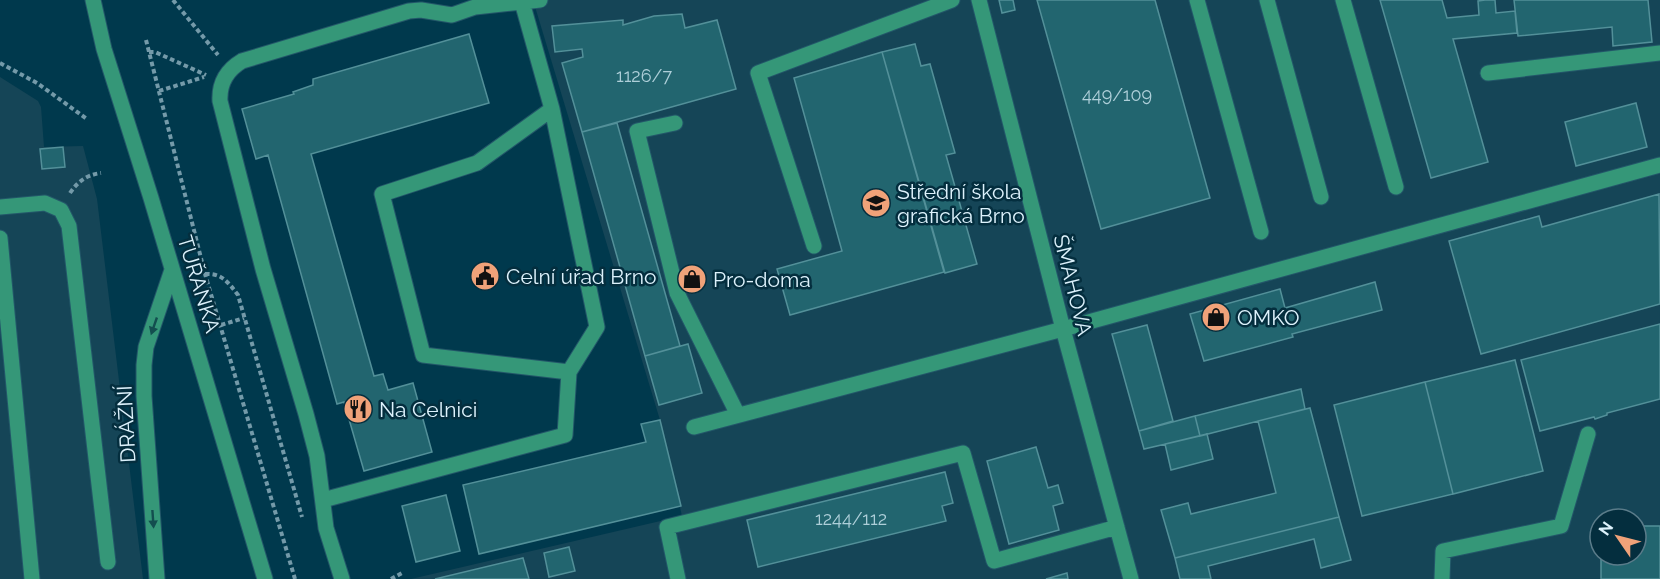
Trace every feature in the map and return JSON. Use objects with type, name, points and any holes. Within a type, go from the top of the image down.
[{"type":"street","name":"TUŘANKA","points":[[93,0],[104,49],[265,579]]},
{"type":"street","points":[[342,579],[326,528],[317,456],[263,269],[220,101],[222,83],[231,69],[242,61],[409,11],[420,10],[452,15],[475,7],[540,0]]},
{"type":"street","points":[[814,246],[758,73],[952,0]]},
{"type":"street","name":"ŠMAHOVA","points":[[979,0],[1063,329],[1131,579]]},
{"type":"street","points":[[1197,0],[1261,232]]},
{"type":"street","points":[[1267,0],[1321,197]]},
{"type":"street","points":[[1343,0],[1396,188]]},
{"type":"street","points":[[323,500],[565,435],[570,372],[597,327],[552,110],[521,1]]},
{"type":"street","points":[[1488,73],[1660,53]]},
{"type":"street","points":[[552,110],[477,163],[382,194],[423,355],[570,372]]},
{"type":"street","points":[[675,123],[637,131],[677,293],[738,415]]},
{"type":"street","points":[[694,427],[1063,329],[1660,165]]},
{"type":"street","points":[[0,207],[45,203],[60,210],[69,226],[108,562]]},
{"type":"street","points":[[0,238],[32,579]]},
{"type":"street","name":"DRÁŽNÍ","points":[[157,579],[144,396],[144,365],[146,348],[172,270]]},
{"type":"street","points":[[1442,579],[1443,551],[1561,526],[1588,434]]},
{"type":"street","points":[[678,579],[667,527],[963,453],[994,561],[1117,527]]},
{"type":"path","points":[[173,0],[222,60]]},
{"type":"path","points":[[146,40],[205,274],[295,579]]},
{"type":"path","points":[[149,52],[156,52],[208,76],[159,91]]},
{"type":"path","points":[[0,63],[36,83],[87,119]]},
{"type":"path","points":[[60,210],[77,183],[91,175],[101,173]]},
{"type":"path","points":[[205,274],[215,273],[227,281],[238,295],[304,522]]},
{"type":"path","points":[[221,325],[244,318]]},
{"type":"path","points":[[392,579],[404,572]]},
{"type":"shaded area","points":[[533,0],[1660,0],[1660,579],[411,579],[682,516],[660,420]]},
{"type":"shaded area","points":[[0,77],[38,101],[41,107],[44,147],[83,146],[97,199],[143,579],[0,579]]},
{"type":"building","points":[[999,0],[1013,0],[1015,10],[1002,13]]},
{"type":"building","points":[[1037,0],[1155,0],[1210,198],[1101,229]]},
{"type":"building","points":[[1380,0],[1442,0],[1447,18],[1479,15],[1478,1],[1485,0],[1495,0],[1496,13],[1515,11],[1517,33],[1453,39],[1488,162],[1431,178]]},
{"type":"building","points":[[1514,0],[1648,0],[1652,42],[1613,46],[1612,27],[1518,36]]},
{"type":"building","points":[[682,14],[685,28],[717,20],[736,89],[582,132],[562,63],[583,57],[582,49],[555,52],[552,26],[623,20],[623,25],[654,16]]},
{"type":"building","points":[[469,34],[489,103],[311,154],[374,376],[383,374],[388,390],[413,383],[432,452],[364,471],[344,402],[337,404],[268,155],[256,159],[242,109],[294,94],[293,92],[313,85],[313,79]]},
{"type":"building","points":[[915,44],[921,66],[930,64],[955,153],[946,155],[977,264],[945,273],[882,52]]},
{"type":"building","points":[[882,52],[944,272],[790,315],[777,269],[842,251],[794,78]]},
{"type":"building","points":[[1636,103],[1647,147],[1576,166],[1565,122]]},
{"type":"building","points":[[617,123],[680,346],[645,356],[582,132]]},
{"type":"building","points":[[63,147],[65,167],[42,169],[40,149]]},
{"type":"building","points":[[1659,194],[1660,304],[1481,354],[1449,241],[1539,216],[1542,227]]},
{"type":"building","points":[[1375,282],[1382,310],[1204,361],[1190,314],[1280,289],[1285,308]]},
{"type":"building","points":[[1660,324],[1660,399],[1607,413],[1595,419],[1594,417],[1540,431],[1521,360]]},
{"type":"building","points":[[1147,325],[1173,421],[1139,431],[1112,334]]},
{"type":"building","points":[[688,344],[702,393],[659,405],[645,356]]},
{"type":"building","points":[[1515,360],[1543,471],[1453,494],[1425,382]]},
{"type":"building","points":[[1425,382],[1453,494],[1362,516],[1334,405]]},
{"type":"building","points":[[1301,389],[1305,409],[1200,436],[1195,416]]},
{"type":"building","points":[[1310,408],[1339,517],[1175,558],[1161,510],[1188,503],[1191,514],[1276,493],[1258,421]]},
{"type":"building","points":[[1195,416],[1200,436],[1144,449],[1139,431]]},
{"type":"building","points":[[660,420],[681,506],[479,554],[463,485],[646,442],[641,424]]},
{"type":"building","points":[[1207,434],[1213,459],[1171,470],[1165,444]]},
{"type":"building","points":[[1036,447],[1048,488],[1058,485],[1063,503],[1053,506],[1059,530],[1009,544],[987,461]]},
{"type":"building","points":[[945,472],[953,503],[942,506],[946,521],[758,567],[747,520]]},
{"type":"building","points":[[446,495],[460,551],[416,562],[402,506]]},
{"type":"building","points":[[1339,517],[1351,560],[1321,568],[1314,539],[1208,566],[1211,579],[1180,579],[1175,558]]},
{"type":"building","points":[[1648,526],[1660,526],[1660,579],[1601,579],[1601,567],[1648,567]]},
{"type":"building","points":[[569,547],[575,571],[549,577],[544,553]]},
{"type":"building","points":[[523,558],[529,579],[435,579]]},
{"type":"building","points":[[1067,573],[1068,579],[1046,579]]},
{"type":"place","name":"Střední škola grafická Brno","points":[[876,203]]},
{"type":"place","name":"Celní úřad Brno","points":[[485,276]]},
{"type":"place","name":"Pro-doma","points":[[692,279]]},
{"type":"place","name":"OMKO","points":[[1216,317]]},
{"type":"place","name":"Na Celnici","points":[[358,409]]}]
